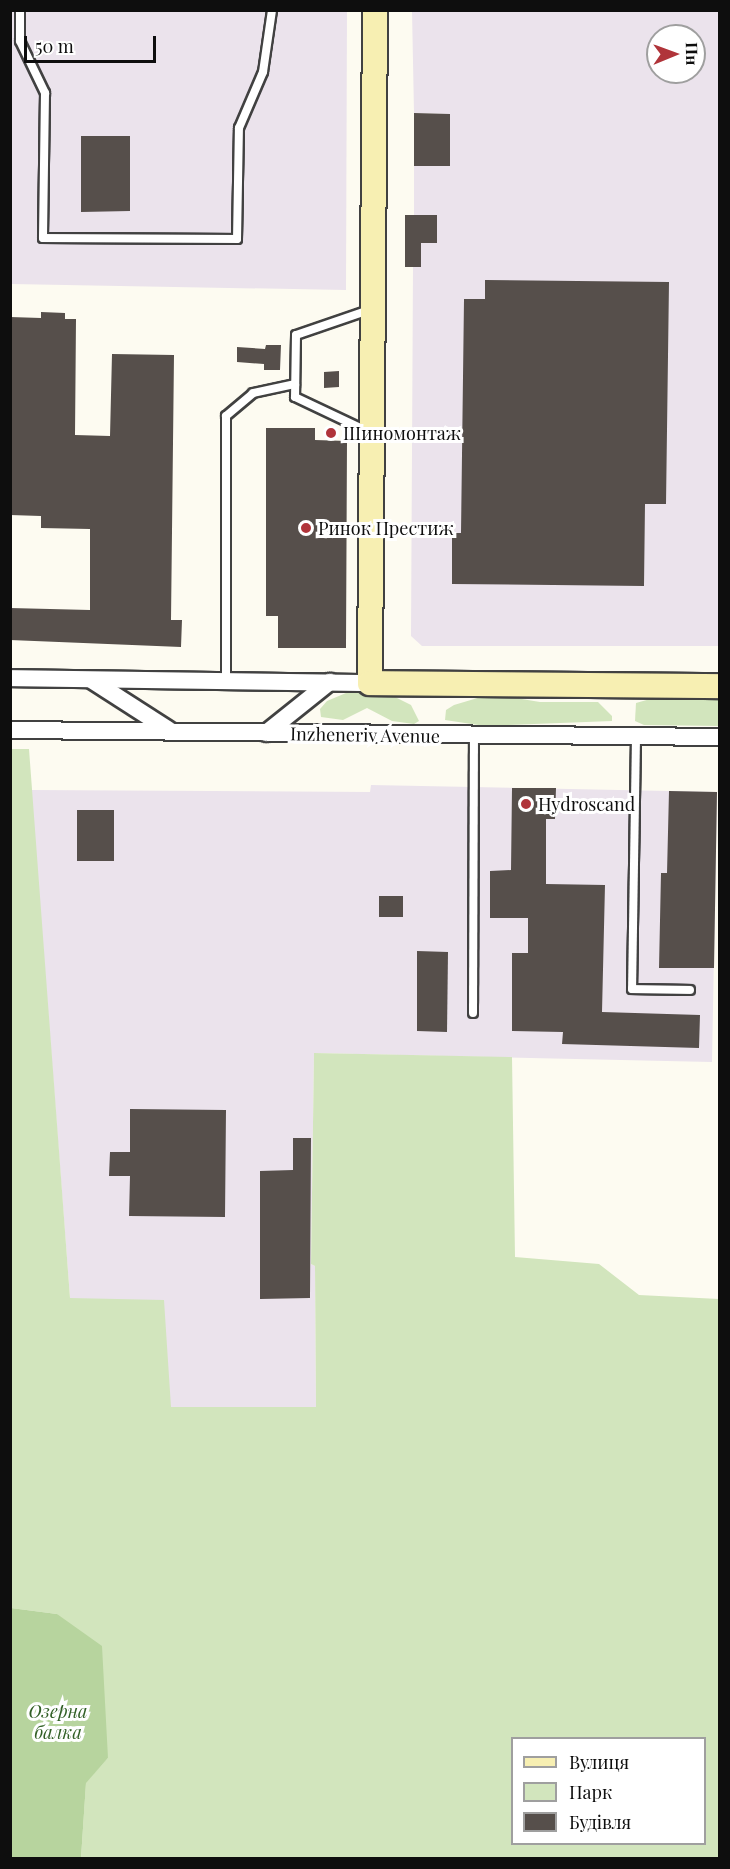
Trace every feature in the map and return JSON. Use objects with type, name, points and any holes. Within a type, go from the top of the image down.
[{"type":"street","points":[[370,683],[375,10]]},
{"type":"street","points":[[10,678],[720,686]]},
{"type":"street","points":[[90,679],[172,732]]},
{"type":"street","points":[[266,734],[330,682]]},
{"type":"street","name":"Inzheneriv Avenue","points":[[10,730],[720,737]]},
{"type":"lane","points":[[21,10],[20,41],[45,93],[43,238],[237,239],[239,128],[263,72],[272,10]]},
{"type":"lane","points":[[372,309],[296,335],[295,397],[372,433]]},
{"type":"lane","points":[[226,681],[226,416],[253,393],[296,384]]},
{"type":"lane","points":[[473,1013],[474,736]]},
{"type":"lane","points":[[636,736],[632,989],[690,990]]},
{"type":"shaded area","points":[[11,11],[347,11],[346,290],[11,284]]},
{"type":"shaded area","points":[[412,11],[719,11],[719,646],[422,646],[411,636],[413,267],[421,266],[421,243],[437,243],[437,215],[414,215],[414,166],[450,166],[450,114],[414,113]]},
{"type":"shaded area","points":[[371,785],[717,792],[712,1062],[314,1053],[311,1264],[315,1266],[316,1407],[170,1407],[170,1397],[70,1298],[31,790],[370,792]]},
{"type":"green space","points":[[346,693],[381,693],[395,697],[411,705],[419,721],[414,724],[392,721],[367,708],[343,720],[321,717],[320,709],[327,701]]},
{"type":"green space","points":[[491,694],[540,702],[598,702],[612,716],[612,721],[485,726],[445,720],[446,710],[454,705]]},
{"type":"green space","points":[[661,696],[719,698],[719,726],[644,725],[635,721],[636,703]]},
{"type":"green space","points":[[11,749],[29,749],[70,1298],[164,1300],[171,1407],[316,1407],[315,1266],[311,1264],[314,1053],[512,1057],[515,1257],[599,1264],[639,1295],[719,1299],[719,1858],[81,1858],[86,1782],[108,1758],[57,1614],[11,1608]]},
{"type":"green space","name":"Озерна балка","points":[[11,1608],[57,1614],[102,1646],[108,1758],[86,1783],[81,1858],[11,1858]]},
{"type":"building","points":[[414,113],[450,114],[450,166],[414,166]]},
{"type":"building","points":[[81,136],[130,136],[130,211],[81,212]]},
{"type":"building","points":[[405,215],[437,215],[437,243],[421,243],[421,267],[405,267]]},
{"type":"building","points":[[485,280],[669,282],[666,504],[645,504],[644,586],[452,584],[452,533],[461,533],[464,299],[485,299]]},
{"type":"building","points":[[41,312],[65,313],[65,319],[76,319],[75,435],[110,436],[112,354],[174,355],[171,620],[182,620],[181,647],[10,640],[10,608],[90,610],[90,529],[41,528],[41,516],[10,515],[10,317],[41,318]]},
{"type":"building","points":[[266,345],[281,345],[280,370],[264,370],[264,364],[237,362],[237,347],[265,349]]},
{"type":"building","points":[[339,371],[339,387],[324,388],[324,372]]},
{"type":"building","name":"Ринок Престиж","points":[[266,428],[315,428],[315,440],[347,441],[346,648],[278,648],[278,616],[266,616]]},
{"type":"building","points":[[512,788],[556,788],[555,819],[546,819],[546,884],[605,885],[602,1012],[700,1015],[699,1048],[562,1044],[563,1032],[512,1031],[512,953],[528,953],[528,918],[490,918],[490,871],[511,870]]},
{"type":"building","points":[[669,791],[717,792],[714,968],[659,968],[661,873],[667,873]]},
{"type":"building","points":[[77,810],[114,810],[114,861],[77,861]]},
{"type":"building","points":[[379,896],[403,896],[403,917],[379,917]]},
{"type":"building","points":[[417,951],[448,952],[447,1032],[417,1031]]},
{"type":"building","points":[[130,1109],[226,1110],[225,1217],[129,1216],[130,1176],[109,1176],[110,1152],[130,1152]]},
{"type":"building","points":[[293,1138],[311,1138],[310,1298],[260,1299],[260,1171],[293,1170]]},
{"type":"place","name":"Шиномонтаж","points":[[331,433]]},
{"type":"place","name":"Ринок Престиж","points":[[306,528]]},
{"type":"place","name":"Hydroscand","points":[[526,804]]}]
